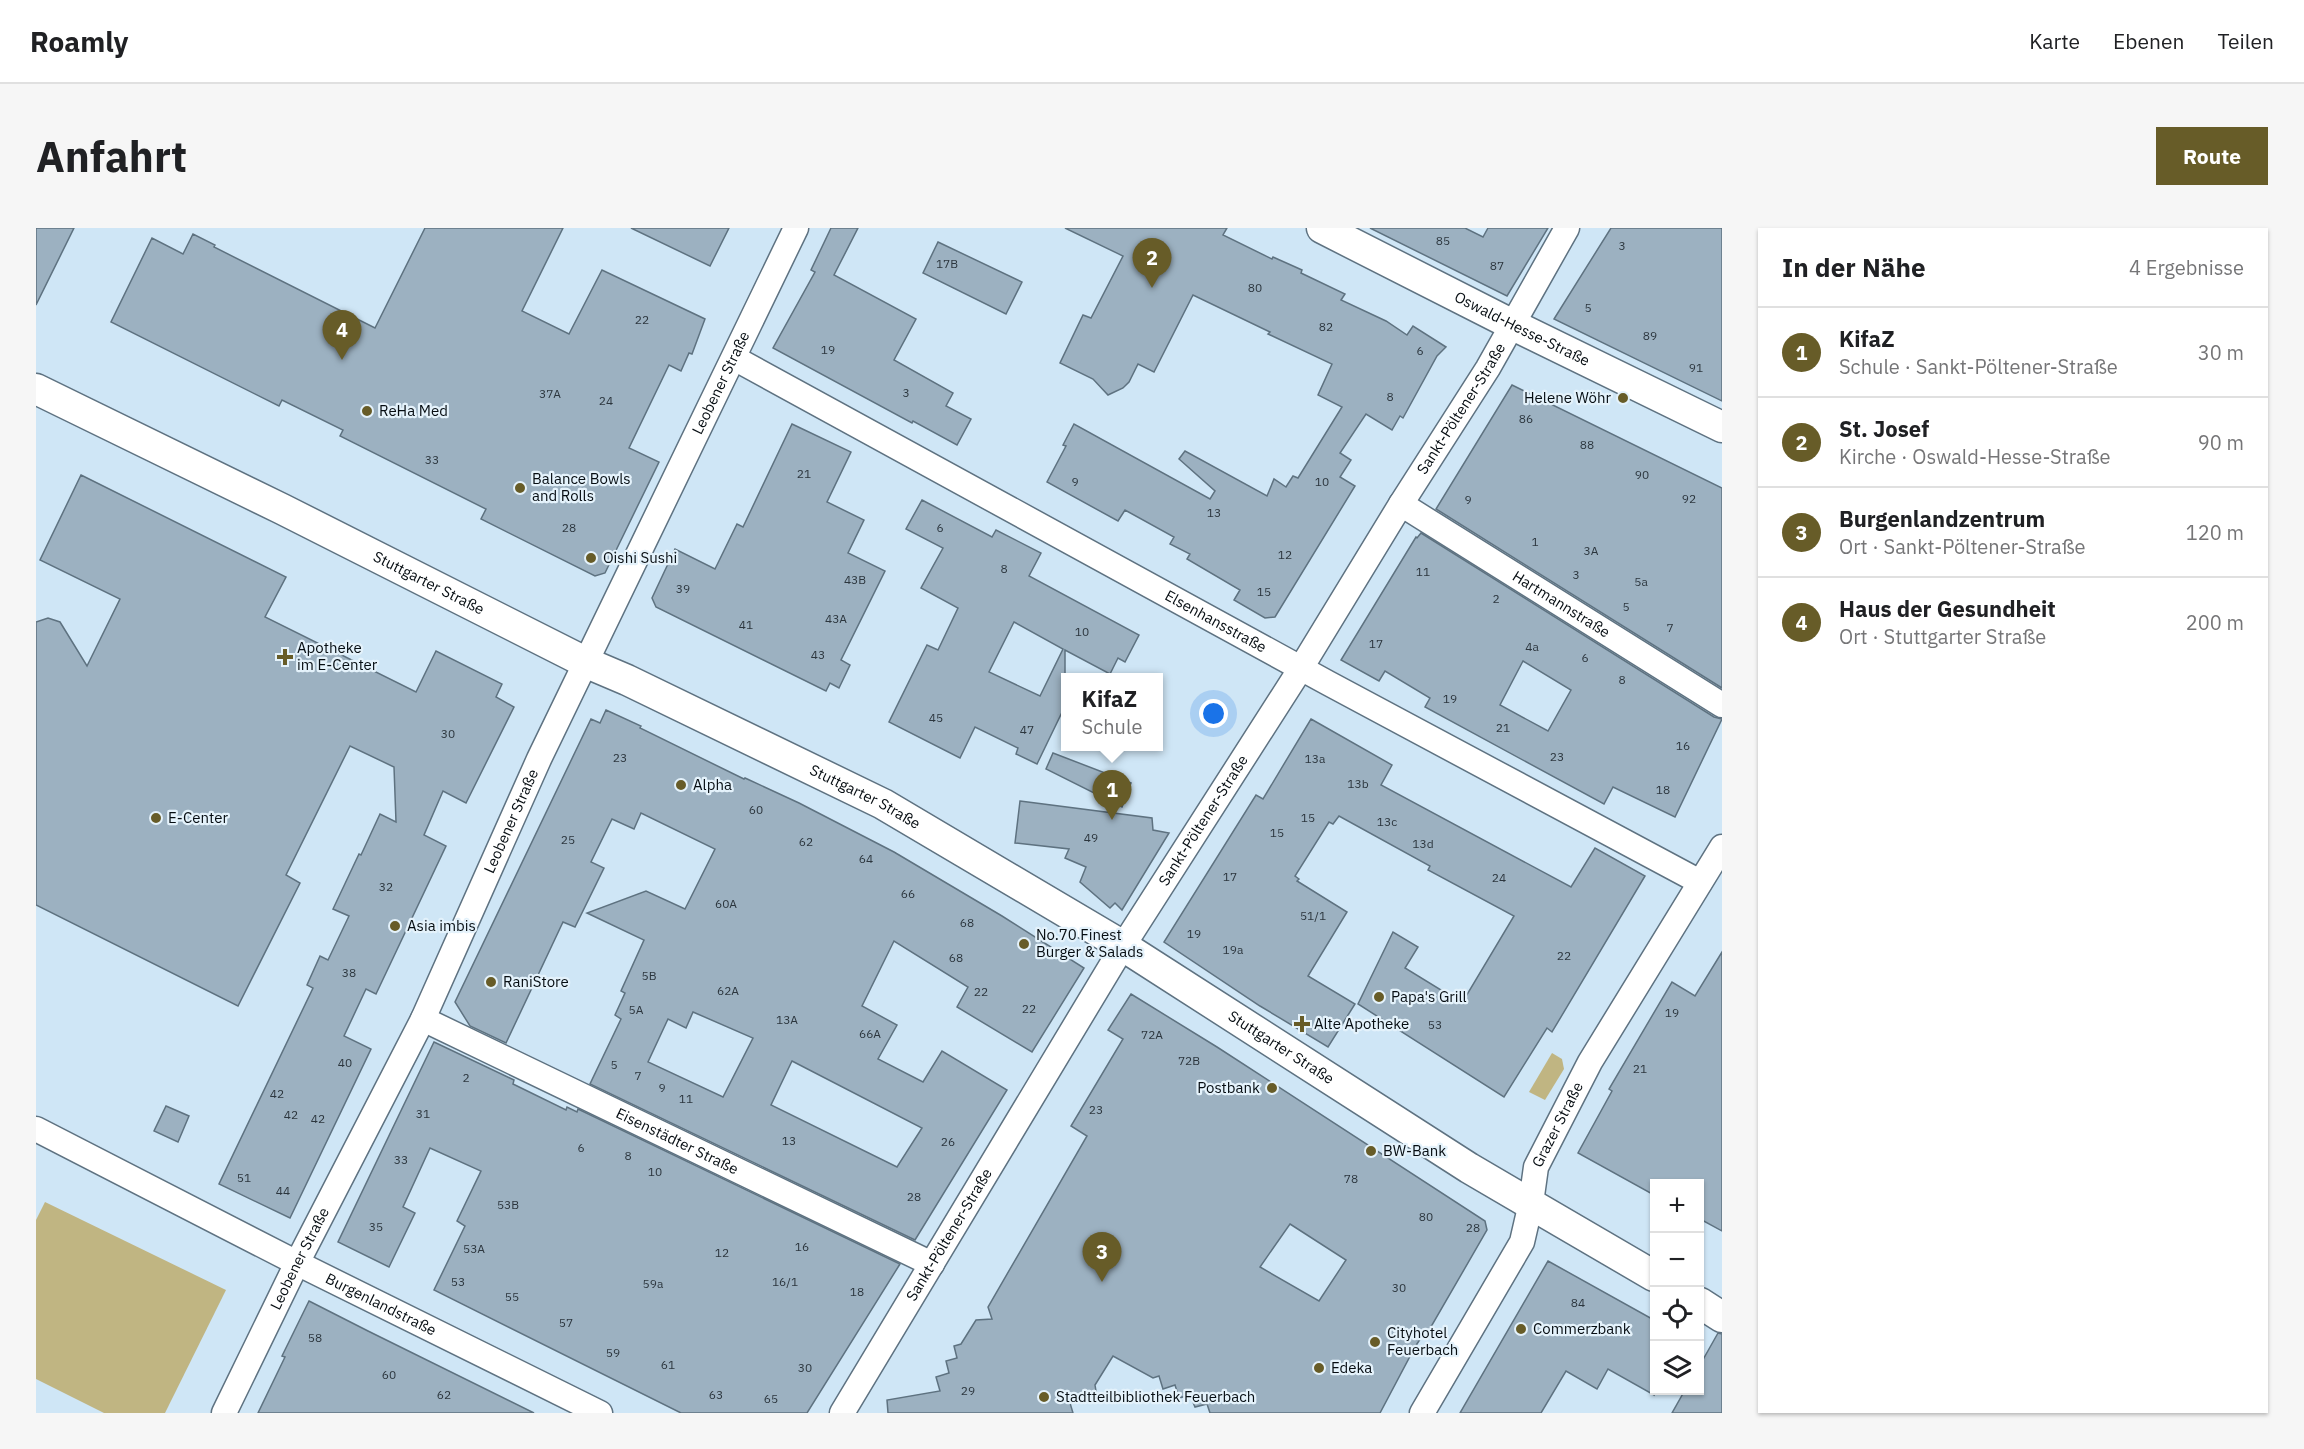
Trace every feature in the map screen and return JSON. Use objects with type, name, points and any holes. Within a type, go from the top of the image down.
[{"type":"street","name":"Leobener Straße","points":[[225,1413],[297,1263],[423,1019],[539,759],[796,228]]},
{"type":"street","name":"Oswald-Hesse-Straße","points":[[1322,228],[1513,326],[1722,427]]},
{"type":"street","name":"Sankt-Pöltener-Straße","points":[[842,1413],[1123,946],[1301,668],[1401,504],[1488,368],[1567,228]]},
{"type":"street","name":"Elsenhansstraße","points":[[734,358],[1301,668],[1700,882]]},
{"type":"street","name":"Stuttgarter Straße","points":[[38,393],[282,508],[587,663],[883,804],[1123,946],[1469,1168],[1650,1274]]},
{"type":"street","name":"Hartmannstraße","points":[[1401,504],[1722,705]]},
{"type":"street","name":"Grazer Straße","points":[[1422,1413],[1522,1242],[1536,1167],[1590,1062],[1722,847]]},
{"type":"street","name":"Eisenstädter Straße","points":[[423,1019],[932,1264]]},
{"type":"street","name":"Burgenlandstraße","points":[[36,1129],[297,1263],[600,1413]]},
{"type":"street","points":[[1704,1306],[1722,1317]]},
{"type":"shaded area","points":[[1552,1053],[1562,1059],[1564,1069],[1545,1100],[1529,1092]]},
{"type":"shaded area","points":[[45,1202],[226,1290],[165,1413],[104,1413],[36,1379],[36,1220]]},
{"type":"building","points":[[36,228],[74,228],[36,305]]},
{"type":"building","points":[[425,228],[563,228],[522,311],[569,334],[602,270],[705,319],[692,354],[689,353],[681,371],[669,365],[629,448],[659,462],[605,573],[595,576],[481,519],[486,509],[340,436],[343,430],[282,400],[279,406],[111,322],[152,238],[183,254],[193,234],[215,245],[214,247],[375,328]]},
{"type":"building","points":[[631,228],[729,228],[710,266]]},
{"type":"building","points":[[831,228],[858,228],[834,275],[916,319],[894,360],[953,393],[946,406],[971,419],[957,445],[773,348],[815,272],[811,270]]},
{"type":"building","points":[[1065,228],[1227,228],[1223,235],[1272,259],[1273,257],[1302,270],[1301,273],[1345,294],[1341,300],[1386,321],[1407,335],[1413,326],[1446,347],[1437,356],[1403,418],[1400,416],[1392,430],[1366,414],[1340,453],[1351,460],[1340,477],[1355,486],[1275,617],[1265,618],[1234,600],[1240,590],[1187,559],[1190,554],[1170,544],[1174,537],[1125,510],[1118,521],[1047,482],[1066,446],[1063,445],[1074,424],[1210,499],[1215,491],[1179,459],[1185,451],[1267,496],[1274,479],[1286,487],[1293,476],[1298,478],[1342,407],[1318,395],[1332,364],[1193,295],[1154,372],[1138,364],[1129,382],[1123,388],[1108,395],[1093,379],[1060,363],[1083,315],[1091,318],[1123,256]]},
{"type":"building","points":[[1370,228],[1465,228],[1483,237],[1488,228],[1548,228],[1507,296]]},
{"type":"building","points":[[1611,228],[1722,228],[1722,401],[1554,319]]},
{"type":"building","points":[[938,242],[1022,282],[1006,314],[923,273]]},
{"type":"building","points":[[1512,385],[1722,488],[1722,688],[1436,509]]},
{"type":"building","points":[[792,424],[851,452],[827,502],[864,520],[848,553],[885,571],[841,660],[850,665],[839,688],[830,683],[826,691],[656,607],[652,598],[675,549],[715,569],[737,524],[743,527]]},
{"type":"building","points":[[81,475],[286,577],[265,617],[416,692],[436,651],[502,684],[496,697],[514,707],[466,803],[443,791],[424,835],[446,846],[376,994],[366,989],[344,1036],[371,1049],[290,1218],[219,1184],[313,988],[307,985],[320,956],[328,960],[349,916],[333,909],[359,854],[361,855],[380,814],[396,822],[394,767],[350,746],[286,875],[300,883],[238,1006],[36,905],[36,622],[48,618],[60,622],[87,666],[120,599],[40,560]]},
{"type":"building","points":[[922,500],[992,537],[996,530],[1041,553],[1029,576],[1139,635],[1125,662],[1118,658],[1110,673],[1065,650],[1065,673],[1061,673],[1061,714],[1037,764],[1016,754],[1018,748],[975,727],[960,758],[889,722],[927,645],[938,650],[958,608],[921,588],[943,548],[906,529]],"holes":[[[1014,622],[1063,649],[1040,696],[989,672]]]},
{"type":"building","points":[[1421,533],[1714,717],[1722,719],[1675,817],[1613,787],[1604,804],[1425,707],[1430,698],[1385,671],[1379,681],[1341,660]],"holes":[[[1523,661],[1571,690],[1548,731],[1500,705]]]},
{"type":"building","points":[[606,710],[744,779],[799,803],[894,852],[1084,968],[1032,1052],[957,1007],[968,987],[894,941],[862,1006],[897,1025],[878,1059],[923,1082],[942,1051],[1007,1090],[915,1240],[590,1084],[621,1019],[615,1015],[625,993],[621,991],[644,940],[587,913],[646,891],[685,909],[715,849],[641,813],[634,829],[612,819],[591,862],[604,868],[575,927],[563,922],[506,1043],[470,1026],[455,1002],[591,719],[600,723]],"holes":[[[693,1012],[753,1038],[723,1097],[648,1062],[668,1019],[686,1028]],[[792,1061],[922,1128],[897,1167],[771,1105]]]},
{"type":"building","points":[[1311,719],[1392,765],[1381,785],[1571,887],[1595,848],[1645,876],[1552,1032],[1547,1028],[1504,1097],[1358,1004],[1393,932],[1418,947],[1405,968],[1462,1003],[1514,916],[1428,870],[1430,866],[1339,816],[1333,824],[1329,822],[1295,876],[1299,879],[1297,881],[1347,912],[1308,976],[1355,1004],[1328,1047],[1260,1006],[1164,942],[1256,795],[1263,799]]},
{"type":"building","points":[[1053,753],[1131,783],[1122,807],[1046,769]]},
{"type":"building","points":[[1020,801],[1152,818],[1153,830],[1169,833],[1122,910],[1115,903],[1110,908],[1080,882],[1086,867],[1065,858],[1069,849],[1015,843]]},
{"type":"building","points":[[1722,952],[1722,1231],[1704,1221],[1704,1179],[1650,1179],[1650,1193],[1578,1153],[1612,1091],[1609,1089],[1672,982],[1695,996]]},
{"type":"building","points":[[1131,994],[1217,1047],[1485,1221],[1487,1230],[1428,1332],[1426,1330],[1415,1347],[1380,1413],[1210,1413],[1207,1404],[1195,1407],[1190,1395],[1179,1398],[1175,1385],[1163,1389],[1159,1376],[1153,1378],[1113,1356],[1095,1385],[1096,1391],[1070,1403],[1073,1413],[888,1413],[887,1400],[940,1391],[936,1377],[949,1373],[946,1361],[957,1358],[954,1346],[961,1344],[976,1320],[992,1319],[988,1307],[1087,1136],[1071,1126],[1123,1039],[1108,1030]],"holes":[[[1290,1224],[1346,1260],[1319,1301],[1260,1267]]]},
{"type":"building","points":[[434,1042],[514,1080],[513,1084],[566,1110],[567,1107],[577,1112],[578,1109],[900,1264],[807,1413],[681,1413],[434,1290],[465,1226],[457,1221],[481,1171],[430,1148],[403,1207],[415,1213],[389,1267],[338,1242]]},
{"type":"building","points":[[166,1106],[189,1116],[178,1142],[154,1131]]},
{"type":"building","points":[[1548,1261],[1650,1318],[1650,1393],[1608,1369],[1597,1389],[1566,1371],[1541,1413],[1460,1413]]},
{"type":"building","points":[[309,1301],[368,1331],[534,1413],[258,1413]]},
{"type":"building","points":[[1718,1333],[1722,1334],[1722,1413],[1672,1413],[1682,1395],[1704,1395],[1704,1358]]},
{"type":"place","name":"St. Josef","points":[[1152,288]]},
{"type":"place","name":"Haus der Gesundheit","points":[[342,360]]},
{"type":"place","name":"Helene Wöhr","points":[[1623,398]]},
{"type":"place","name":"ReHa Med","points":[[367,411]]},
{"type":"place","name":"Balance Bowls and Rolls","points":[[520,488]]},
{"type":"place","name":"Oishi Sushi","points":[[591,558]]},
{"type":"place","name":"Apotheke im E-Center","points":[[285,657]]},
{"type":"place","name":"Alpha","points":[[681,785]]},
{"type":"place","name":"E-Center","points":[[156,818]]},
{"type":"place","name":"KifaZ","points":[[1112,820]]},
{"type":"place","name":"Asia imbis","points":[[395,926]]},
{"type":"place","name":"No.70 Finest Burger & Salads","points":[[1024,944]]},
{"type":"place","name":"RaniStore","points":[[491,982]]},
{"type":"place","name":"Papa's Grill","points":[[1379,997]]},
{"type":"place","name":"Alte Apotheke","points":[[1302,1024]]},
{"type":"place","name":"Postbank","points":[[1272,1088]]},
{"type":"place","name":"BW-Bank","points":[[1371,1151]]},
{"type":"place","name":"Burgenlandzentrum","points":[[1102,1282]]},
{"type":"place","name":"Commerzbank","points":[[1521,1329]]},
{"type":"place","name":"Cityhotel Feuerbach","points":[[1375,1342]]},
{"type":"place","name":"Edeka","points":[[1319,1368]]},
{"type":"place","name":"Stadtteilbibliothek Feuerbach","points":[[1044,1397]]}]
